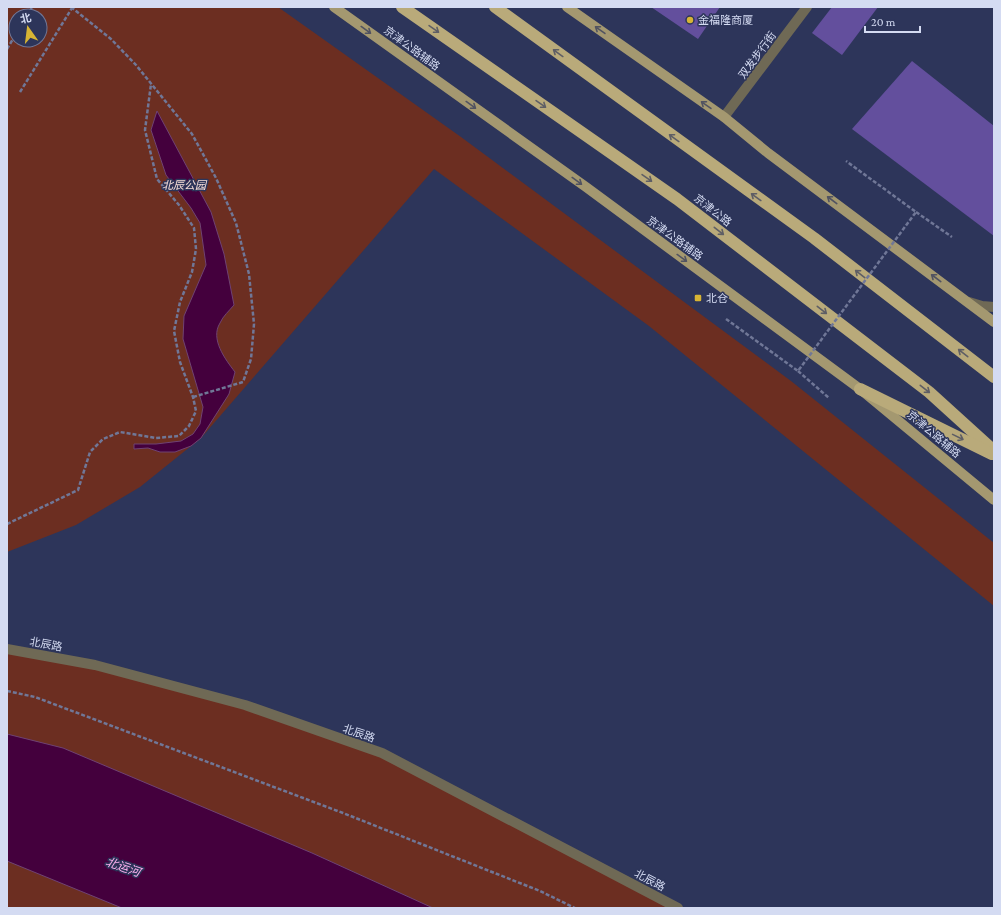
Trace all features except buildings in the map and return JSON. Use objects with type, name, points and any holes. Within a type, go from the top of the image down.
[{"type":"highway","name":"京津公路","points":[[402,7],[677,198],[929,392],[994,451]]},
{"type":"highway","points":[[495,7],[814,238],[994,377]]},
{"type":"highway","points":[[860,389],[994,456]]},
{"type":"main road","name":"京津公路辅路","points":[[334,7],[586,187],[860,389],[994,500]]},
{"type":"main road","points":[[567,7],[724,117],[774,157],[994,322]]},
{"type":"street","name":"双发步行街","points":[[724,117],[807,7]]},
{"type":"street","points":[[967,302],[982,306],[994,307]]},
{"type":"street","name":"北辰路","points":[[7,650],[95,665],[238,703],[382,753],[678,908]]},
{"type":"path","points":[[20,92],[72,7],[111,40],[136,65],[192,134],[216,178],[236,223],[249,274],[254,324],[251,359],[243,382],[193,397]]},
{"type":"path","points":[[7,524],[78,490],[90,452],[103,439],[120,432],[156,438],[179,436],[189,426],[196,411],[193,397],[180,362],[174,331],[180,302],[192,272],[196,249],[194,228],[179,205],[157,179],[145,130],[151,84]]},
{"type":"path","points":[[846,161],[952,237]]},
{"type":"path","points":[[798,371],[916,212]]},
{"type":"path","points":[[726,319],[798,371],[829,398]]},
{"type":"path","points":[[7,690],[35,697],[343,813],[540,891],[575,908]]},
{"type":"green space","name":"北辰公园","points":[[7,7],[278,7],[461,137],[791,381],[994,543],[994,606],[649,326],[434,169],[201,438],[140,487],[76,525],[7,552]]},
{"type":"green space","points":[[7,649],[95,665],[245,705],[382,753],[678,908],[433,908],[312,853],[7,736]]},
{"type":"green space","points":[[7,861],[13,862],[122,908],[7,908]]},
{"type":"water","points":[[157,111],[211,212],[224,254],[234,305],[221,320],[217,329],[220,349],[235,372],[229,394],[201,438],[191,446],[175,452],[160,452],[148,448],[134,449],[134,444],[156,444],[181,441],[193,434],[200,424],[203,407],[183,339],[184,316],[206,265],[200,223],[191,208],[166,175],[151,130]]},
{"type":"water","name":"北运河","points":[[7,734],[63,748],[312,853],[433,908],[122,908],[7,861]]},
{"type":"place","name":"金福隆商厦","points":[[690,20]]},
{"type":"place","name":"北仓","points":[[698,298]]}]
